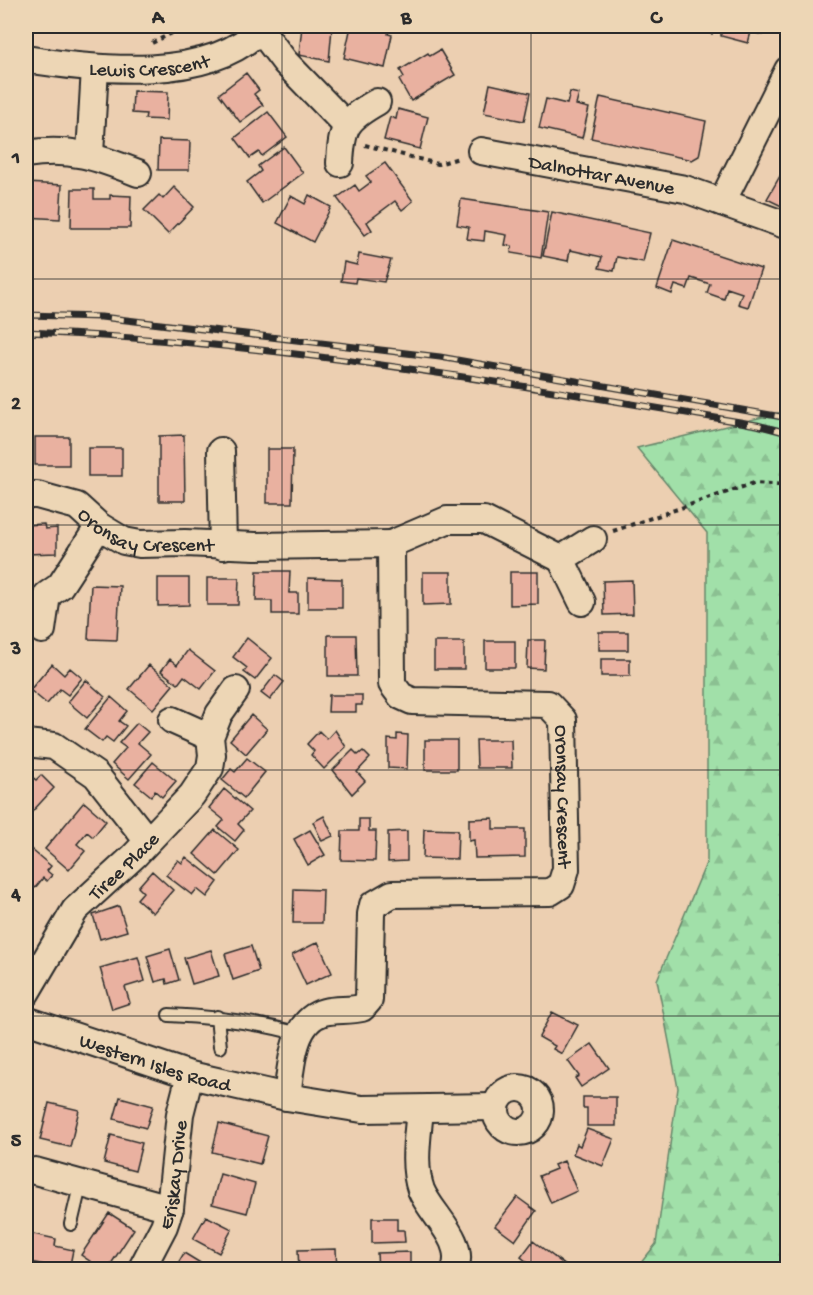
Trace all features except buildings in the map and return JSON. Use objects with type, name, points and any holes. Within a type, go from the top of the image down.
[{"type":"street","name":"Lewis Crescent","points":[[26,59],[94,68],[171,67],[216,56],[254,36],[261,27]]},
{"type":"street","points":[[261,27],[342,143]]},
{"type":"street","points":[[90,154],[94,68]]},
{"type":"street","points":[[722,202],[788,70]]},
{"type":"street","points":[[342,143],[352,117],[377,102]]},
{"type":"street","points":[[26,154],[52,150],[90,154],[138,173]]},
{"type":"street","name":"Dalnottar Avenue","points":[[481,151],[685,189],[788,226]]},
{"type":"street","points":[[221,451],[223,546]]},
{"type":"street","name":"Oronsay Crescent","points":[[26,495],[37,495],[77,506],[99,526],[124,541],[140,544],[185,543],[223,546],[391,544],[392,684],[401,696],[412,701],[548,704],[563,720],[566,869],[561,885],[550,892],[392,894],[382,897],[373,905],[371,914],[369,1000],[362,1008],[326,1011],[312,1017],[299,1034]]},
{"type":"street","points":[[391,544],[447,520],[484,520],[561,559],[582,602]]},
{"type":"street","points":[[42,630],[47,595],[60,586],[99,526]]},
{"type":"street","points":[[561,559],[593,539]]},
{"type":"street","name":"Tiree Place","points":[[26,993],[75,910],[90,893],[134,856],[192,795],[210,768],[212,755],[210,737],[219,714],[236,690]]},
{"type":"street","points":[[172,720],[210,737]]},
{"type":"street","points":[[26,743],[54,746],[88,768],[147,840]]},
{"type":"street","name":"Western Isles Road","points":[[26,1020],[190,1075],[287,1097],[362,1109],[420,1110],[495,1107]]},
{"type":"street","points":[[287,1097],[291,1063],[299,1034]]},
{"type":"street","name":"Eriskay Drive","points":[[141,1269],[164,1226],[170,1208],[180,1114],[190,1075]]},
{"type":"street","points":[[420,1110],[417,1166],[421,1190],[451,1238],[458,1260],[455,1269]]},
{"type":"street","points":[[35,1171],[170,1208]]},
{"type":"lane","points":[[169,1015],[217,1017],[263,1024],[299,1034]]},
{"type":"lane","points":[[217,1017],[220,1047]]},
{"type":"lane","points":[[71,1224],[81,1182]]},
{"type":"path","points":[[342,143],[438,164],[481,151]]},
{"type":"path","points":[[593,539],[754,483],[788,485]]},
{"type":"green space","points":[[787,411],[787,1269],[636,1269],[656,1244],[678,1088],[657,980],[707,861],[707,533],[637,448]]},
{"type":"railway","points":[[26,315],[101,317],[440,357],[788,418]]},
{"type":"railway","points":[[26,332],[210,345],[393,366],[757,425],[788,433]]}]
